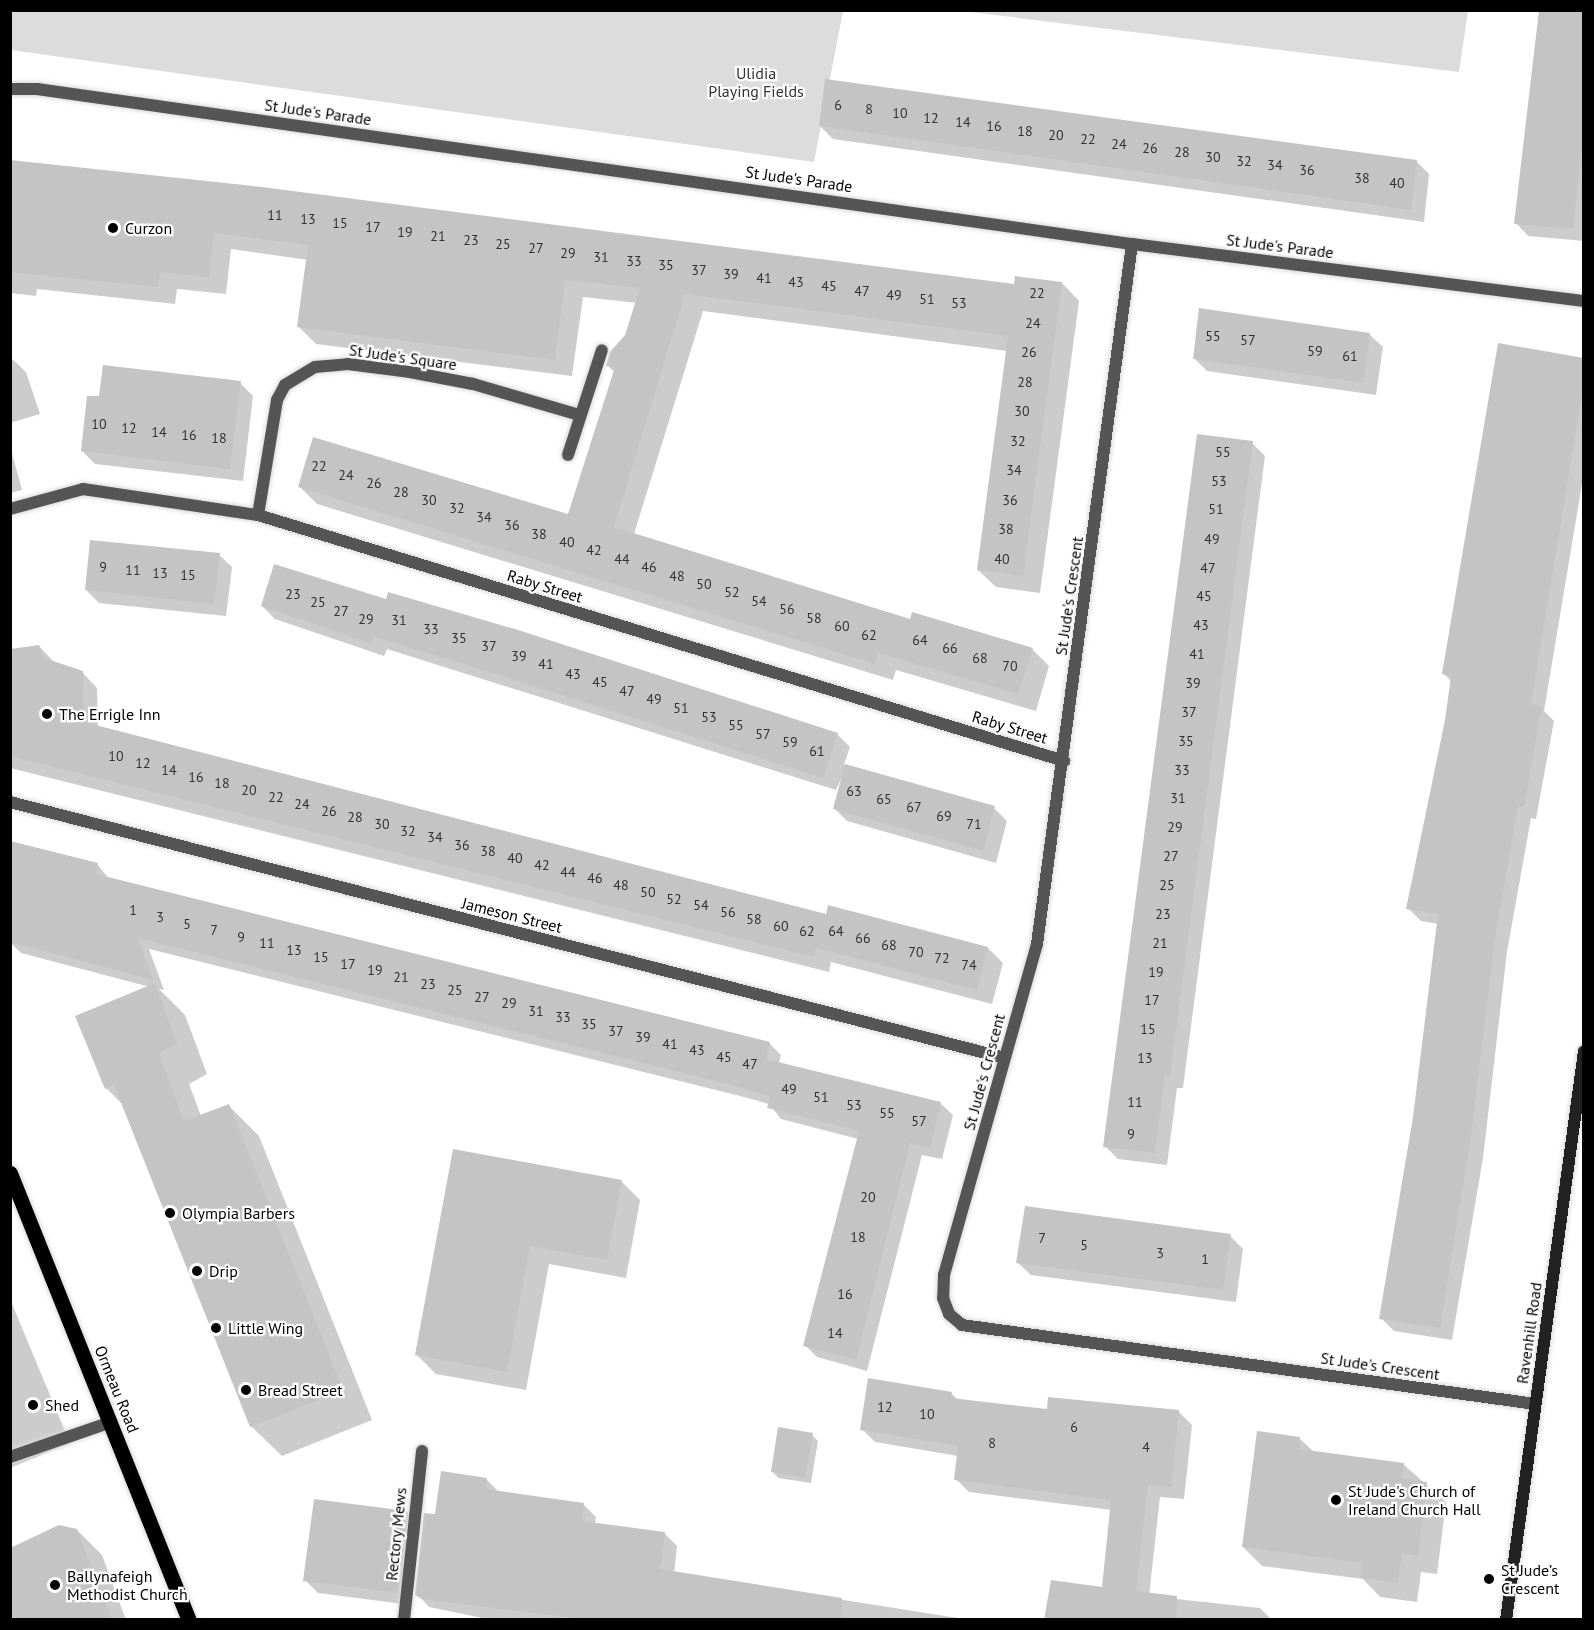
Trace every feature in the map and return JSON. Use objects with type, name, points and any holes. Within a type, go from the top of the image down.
[{"type":"main road","name":"Ravenhill Road","points":[[1506,1620],[1584,1051]]},
{"type":"main road","name":"Ormeau Road","points":[[10,1173],[189,1620]]},
{"type":"street","name":"St Jude's Parade","points":[[10,89],[48,91],[1132,244],[1584,301]]},
{"type":"street","name":"St Jude's Crescent","points":[[1132,244],[1064,761],[1037,944],[944,1275],[943,1298],[949,1314],[962,1325],[1536,1404]]},
{"type":"street","points":[[568,455],[602,350]]},
{"type":"street","name":"St Jude's Square","points":[[258,515],[277,400],[285,385],[315,367],[348,364],[410,372],[473,384],[580,415]]},
{"type":"street","name":"Raby Street","points":[[10,509],[83,489],[258,515],[1064,761]]},
{"type":"street","name":"Jameson Street","points":[[10,802],[1005,1058]]},
{"type":"street","points":[[10,1457],[111,1422]]},
{"type":"street","name":"Rectory Mews","points":[[404,1620],[422,1451]]},
{"type":"green space","name":"Ulidia Playing Fields","points":[[11,10],[843,11],[814,162],[11,50]]},
{"type":"green space","points":[[962,11],[1468,11],[1459,72]]},
{"type":"building","points":[[1539,10],[1584,10],[1584,129],[1573,229],[1514,224]]},
{"type":"building","points":[[825,79],[1417,160],[1411,210],[819,126]]},
{"type":"building","points":[[10,160],[262,187],[1014,284],[1015,276],[1062,282],[1023,576],[977,570],[1008,336],[685,294],[614,527],[910,619],[912,612],[1033,648],[1018,694],[878,653],[875,664],[298,487],[313,437],[568,514],[615,367],[606,366],[610,352],[625,335],[640,288],[565,280],[555,360],[297,327],[308,245],[214,233],[209,277],[160,272],[158,287],[10,272]]},
{"type":"building","points":[[1199,308],[1370,333],[1364,383],[1193,359]]},
{"type":"building","points":[[1498,343],[1584,358],[1584,382],[1531,704],[1542,706],[1524,807],[1518,806],[1495,939],[1470,1144],[1440,1328],[1379,1319],[1413,1117],[1438,914],[1406,909],[1445,720],[1451,676],[1442,674]]},
{"type":"building","points":[[103,365],[241,381],[230,469],[81,451],[87,396],[99,396]]},
{"type":"building","points":[[1197,434],[1253,441],[1170,1076],[1165,1075],[1155,1153],[1103,1147]]},
{"type":"building","points":[[90,540],[220,553],[214,604],[85,590]]},
{"type":"building","points":[[274,564],[386,599],[388,592],[518,630],[838,733],[823,778],[467,665],[374,637],[372,644],[261,606]]},
{"type":"building","points":[[39,645],[44,658],[83,671],[84,722],[826,914],[828,905],[988,947],[977,990],[816,948],[814,957],[10,756],[10,649]]},
{"type":"building","points":[[845,764],[995,806],[983,851],[833,809]]},
{"type":"building","points":[[10,841],[98,863],[96,874],[770,1042],[766,1059],[941,1102],[930,1148],[910,1143],[856,1360],[803,1346],[859,1131],[767,1108],[770,1096],[731,1085],[138,938],[153,980],[10,942]]},
{"type":"building","points":[[155,983],[177,1044],[159,1053],[184,1121],[229,1104],[343,1390],[250,1427],[114,1085],[105,1089],[75,1016]]},
{"type":"building","points":[[453,1149],[622,1180],[607,1260],[530,1246],[507,1372],[415,1355]]},
{"type":"building","points":[[1025,1206],[1231,1234],[1223,1290],[1016,1263]]},
{"type":"building","points":[[868,1378],[952,1392],[951,1398],[1047,1409],[1048,1397],[1179,1410],[1171,1487],[1148,1485],[1136,1591],[1177,1596],[1176,1620],[1044,1620],[1051,1580],[1102,1587],[1111,1500],[954,1480],[958,1446],[860,1430]]},
{"type":"building","points":[[778,1427],[813,1433],[805,1478],[771,1472]]},
{"type":"building","name":"St Jude's Church of Ireland Church Hall","points":[[1257,1431],[1300,1437],[1299,1449],[1404,1463],[1402,1478],[1427,1482],[1418,1556],[1402,1553],[1398,1583],[1360,1578],[1362,1563],[1242,1547]]},
{"type":"building","points":[[441,1471],[487,1478],[486,1489],[584,1503],[582,1521],[665,1532],[660,1569],[842,1598],[841,1620],[590,1620],[422,1599],[415,1595],[424,1513],[435,1514]]},
{"type":"building","points":[[314,1499],[407,1511],[399,1593],[303,1581]]},
{"type":"building","name":"Ballynafeigh Methodist Church","points":[[59,1525],[77,1529],[112,1620],[10,1620],[10,1548]]},
{"type":"place","name":"Curzon","points":[[113,228]]},
{"type":"place","name":"The Errigle Inn","points":[[47,714]]},
{"type":"place","name":"Olympia Barbers","points":[[170,1213]]},
{"type":"place","name":"Drip","points":[[197,1271]]},
{"type":"place","name":"Little Wing","points":[[216,1328]]},
{"type":"place","name":"Bread Street","points":[[246,1390]]},
{"type":"place","name":"Shed","points":[[33,1405]]},
{"type":"place","name":"St Jude's Church of Ireland Church Hall","points":[[1336,1500]]},
{"type":"place","name":"St Jude’s Crescent","points":[[1489,1579]]},
{"type":"place","name":"Ballynafeigh Methodist Church","points":[[55,1585]]}]
